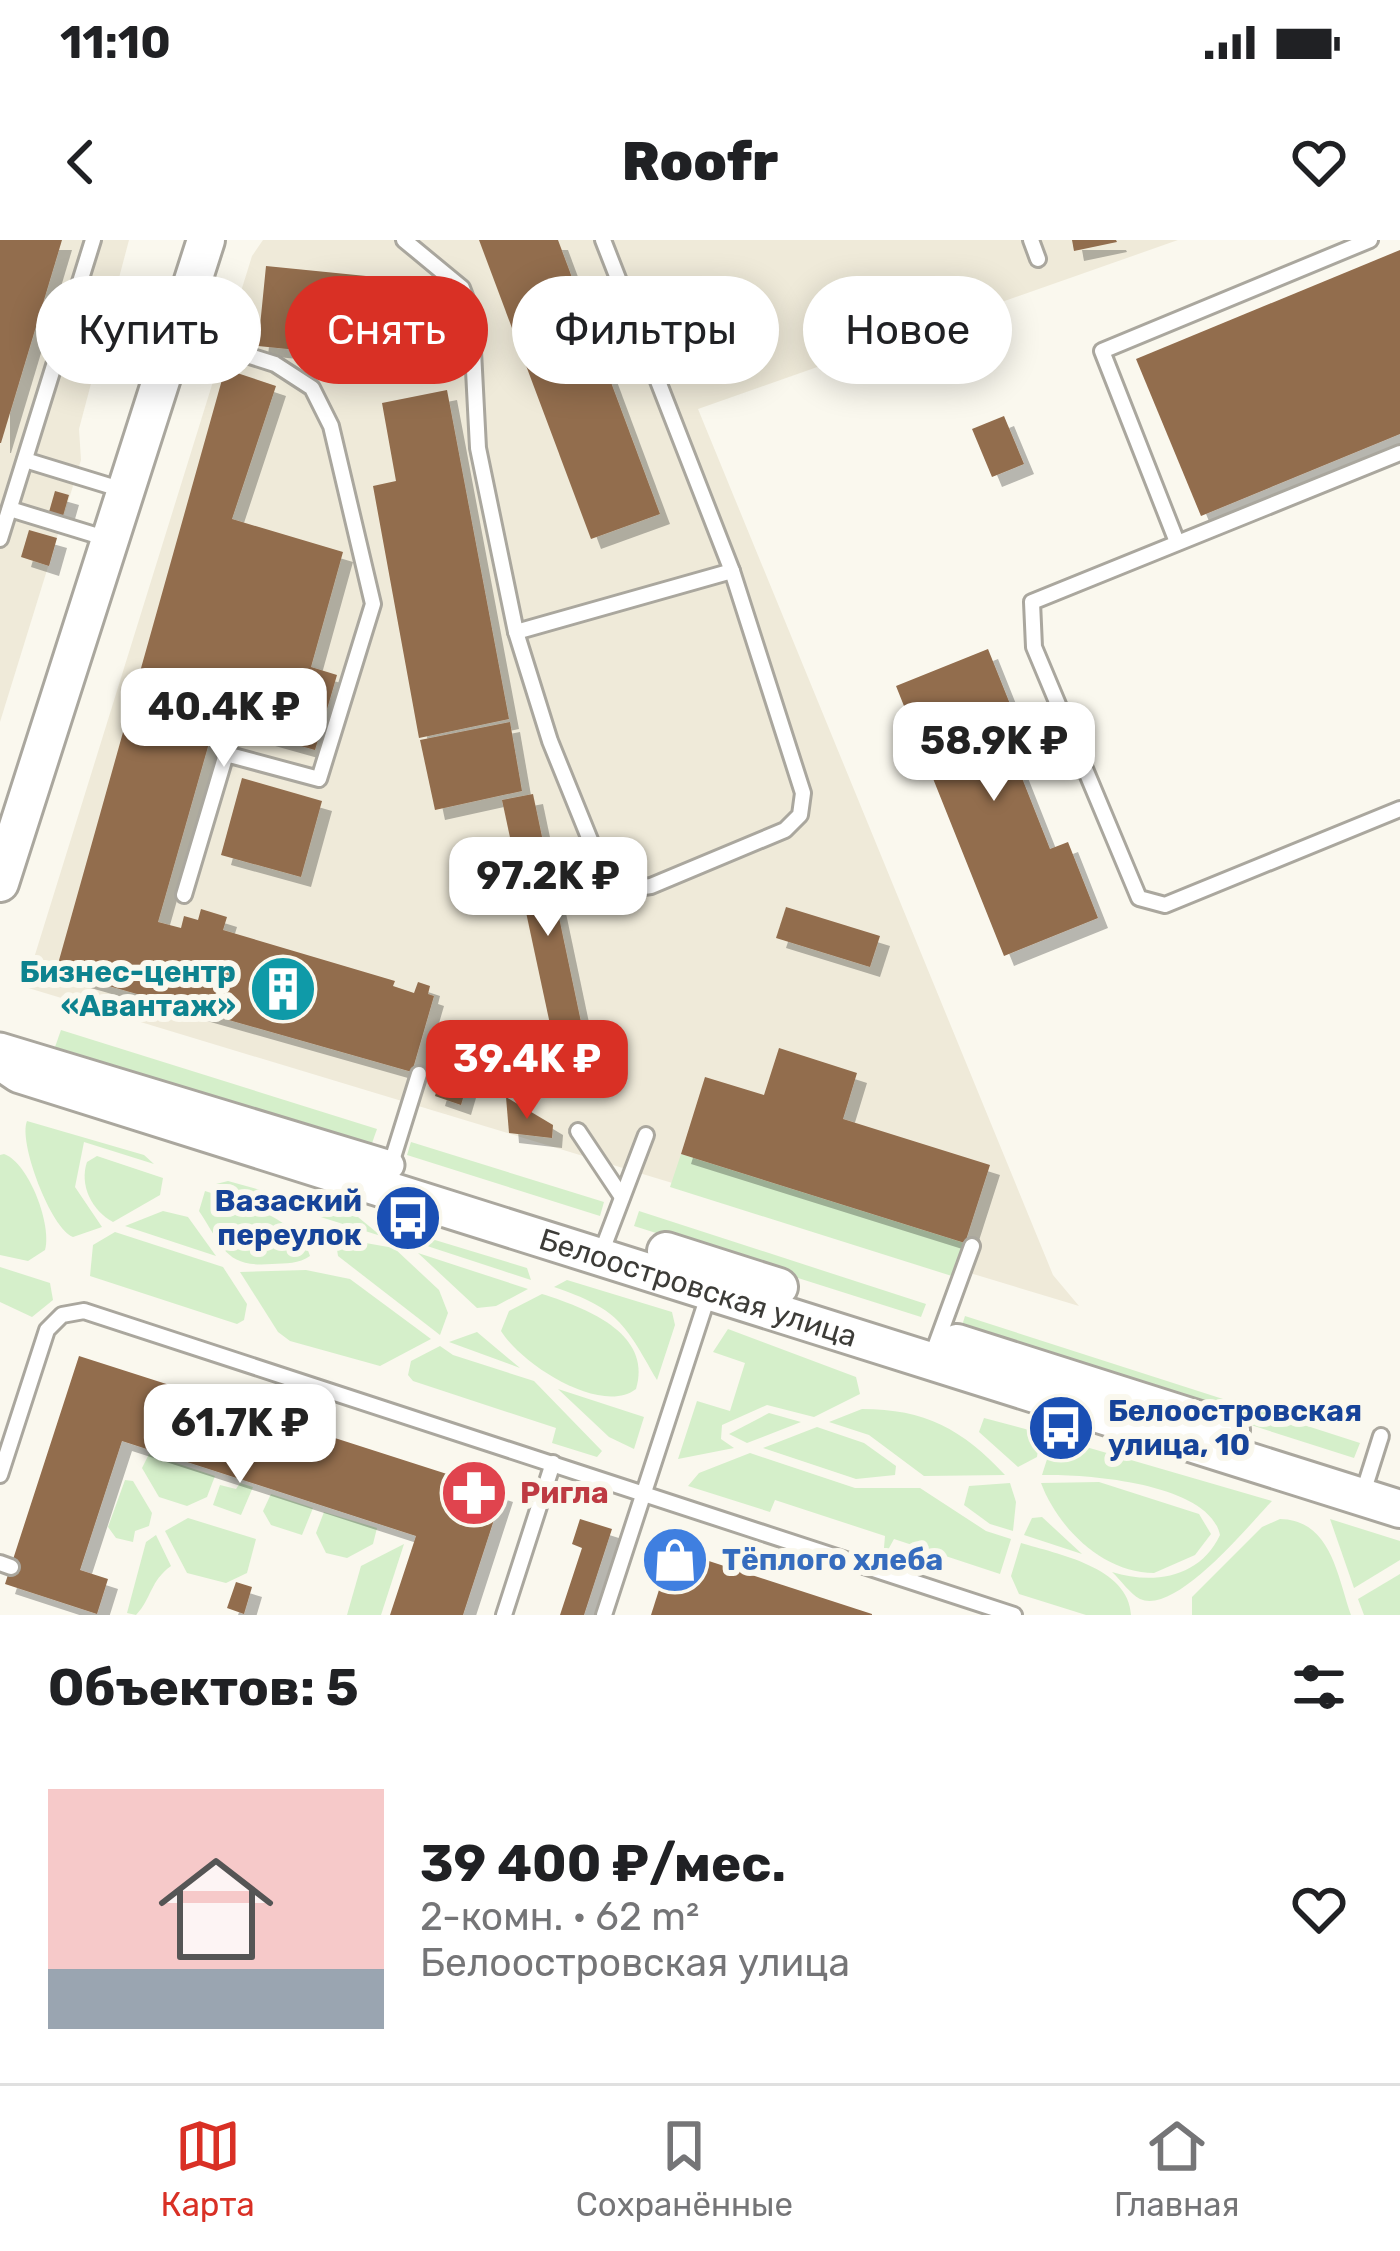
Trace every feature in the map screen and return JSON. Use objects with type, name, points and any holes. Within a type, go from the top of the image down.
[{"type":"main road","points":[[194,276],[206,240]]},
{"type":"main road","points":[[0,883],[159,384]]},
{"type":"main road","name":"Белоостровская улица","points":[[0,1061],[19,1074],[387,1175],[1377,1485],[1400,1510]]},
{"type":"main road","name":"Белоостровская улица","points":[[604,1244],[710,1291],[935,1349]]},
{"type":"street","name":"Белоостровская улица","points":[[0,1047],[387,1175]]},
{"type":"lane","points":[[0,539],[92,240]]},
{"type":"lane","points":[[404,240],[462,288],[471,312],[478,448],[516,632],[544,724],[603,872],[622,890],[651,886],[785,830],[800,815],[803,793],[732,571],[603,240]]},
{"type":"lane","points":[[1031,240],[1038,259]]},
{"type":"lane","points":[[1177,542],[1102,351],[1370,240]]},
{"type":"lane","points":[[184,895],[226,754],[319,779],[373,604],[332,426],[312,388],[261,360]]},
{"type":"lane","points":[[1400,453],[1032,602],[1034,647],[1139,898],[1166,904],[1400,809]]},
{"type":"lane","points":[[25,460],[125,490]]},
{"type":"lane","points":[[10,509],[109,539]]},
{"type":"lane","points":[[516,632],[732,571]]},
{"type":"lane","points":[[387,1175],[419,1074]]},
{"type":"lane","points":[[578,1131],[622,1198]]},
{"type":"lane","points":[[604,1244],[646,1135]]},
{"type":"lane","points":[[935,1349],[972,1246]]},
{"type":"lane","points":[[604,1615],[710,1291]]},
{"type":"lane","points":[[0,1475],[47,1330],[62,1315],[83,1311],[1014,1615]]},
{"type":"lane","points":[[1377,1485],[1381,1436]]},
{"type":"lane","points":[[504,1615],[553,1463]]},
{"type":"shaded area","points":[[0,240],[129,240],[119,276],[36,276],[36,384],[91,384],[79,429],[81,460],[0,722]]},
{"type":"shaded area","points":[[263,240],[1178,240],[1012,298],[1012,276],[803,276],[803,372],[779,380],[779,276],[512,276],[512,384],[769,384],[698,409],[1053,1275],[1079,1306],[25,987],[212,384],[261,384],[261,276],[246,276]]},
{"type":"green space","points":[[61,1030],[377,1129],[371,1146],[55,1047]]},
{"type":"green space","points":[[27,1121],[144,1155],[154,1164],[84,1142],[75,1187],[102,1227],[73,1237],[55,1218],[38,1184],[27,1147]]},
{"type":"green space","points":[[411,1142],[604,1202],[600,1216],[407,1155]]},
{"type":"green space","points":[[681,1154],[965,1243],[955,1277],[670,1187]]},
{"type":"green space","points":[[0,1155],[30,1182],[45,1226],[45,1250],[28,1261],[0,1255]]},
{"type":"green space","points":[[97,1156],[163,1178],[160,1195],[113,1222],[99,1211],[86,1188],[87,1162]]},
{"type":"green space","points":[[228,1181],[358,1217],[381,1236],[216,1184]]},
{"type":"green space","points":[[205,1191],[281,1222],[294,1231],[310,1256],[272,1264],[235,1258],[220,1245],[199,1211]]},
{"type":"green space","points":[[163,1211],[188,1217],[216,1256],[125,1226]]},
{"type":"green space","points":[[639,1211],[926,1304],[921,1317],[634,1226]]},
{"type":"green space","points":[[115,1232],[223,1267],[247,1304],[244,1320],[237,1324],[90,1276],[93,1245]]},
{"type":"green space","points":[[343,1239],[394,1248],[439,1290],[448,1313],[440,1335],[338,1256],[336,1243]]},
{"type":"green space","points":[[435,1240],[527,1268],[531,1280],[421,1244]]},
{"type":"green space","points":[[418,1253],[528,1289],[496,1306],[477,1308]]},
{"type":"green space","points":[[0,1267],[50,1283],[53,1300],[32,1317],[0,1302]]},
{"type":"green space","points":[[306,1270],[350,1279],[431,1339],[380,1366],[290,1341],[278,1332],[240,1272]]},
{"type":"green space","points":[[567,1280],[672,1312],[675,1325],[657,1380],[617,1320],[554,1287]]},
{"type":"green space","points":[[542,1294],[594,1315],[625,1337],[639,1369],[636,1389],[621,1396],[583,1391],[543,1371],[511,1344],[501,1331],[509,1311]]},
{"type":"green space","points":[[965,1316],[1360,1443],[1354,1458],[960,1332]]},
{"type":"green space","points":[[728,1329],[856,1377],[860,1394],[814,1417],[767,1405],[722,1425],[721,1439],[734,1448],[678,1459],[697,1401],[730,1411],[745,1363],[713,1352]]},
{"type":"green space","points":[[477,1332],[520,1368],[449,1342]]},
{"type":"green space","points":[[440,1346],[453,1355],[534,1381],[602,1451],[597,1457],[552,1443],[556,1428],[413,1381],[408,1375],[411,1361]]},
{"type":"green space","points":[[558,1389],[644,1417],[634,1449],[609,1437]]},
{"type":"green space","points":[[862,1409],[905,1413],[941,1425],[973,1445],[1005,1475],[924,1476],[869,1435],[829,1422]]},
{"type":"green space","points":[[769,1413],[801,1422],[747,1443],[729,1434]]},
{"type":"green space","points":[[984,1418],[1040,1433],[1037,1457],[1018,1467],[979,1432]]},
{"type":"green space","points":[[817,1427],[864,1443],[896,1466],[895,1475],[856,1479],[763,1448]]},
{"type":"green space","points":[[1069,1442],[1272,1501],[1191,1582],[1155,1600],[1140,1599],[1112,1572],[1143,1578],[1174,1574],[1200,1561],[1220,1535],[1211,1517],[1171,1493],[1115,1480],[1042,1475],[1049,1453]]},
{"type":"green space","points":[[750,1453],[855,1488],[920,1488],[986,1531],[1011,1539],[1000,1574],[894,1539],[883,1559],[885,1536],[775,1500],[770,1512],[688,1486],[699,1473]]},
{"type":"green space","points":[[149,1454],[215,1476],[207,1497],[187,1506],[159,1497],[142,1468]]},
{"type":"green space","points":[[125,1480],[133,1481],[152,1513],[149,1526],[135,1531],[133,1542],[116,1538],[108,1527]]},
{"type":"green space","points":[[1099,1482],[1199,1514],[1211,1534],[1195,1555],[1154,1573],[1117,1565],[1071,1531],[1041,1483]]},
{"type":"green space","points":[[240,1483],[253,1487],[241,1515],[213,1505],[220,1485],[236,1489]]},
{"type":"green space","points":[[1010,1483],[1016,1502],[1013,1531],[990,1524],[964,1505],[969,1486]]},
{"type":"green space","points":[[271,1494],[313,1508],[302,1535],[271,1525],[263,1511]]},
{"type":"green space","points":[[324,1512],[377,1528],[373,1544],[347,1558],[326,1553],[316,1533]]},
{"type":"green space","points":[[1042,1517],[1082,1554],[1024,1535],[1032,1518]]},
{"type":"green space","points":[[188,1518],[256,1539],[247,1573],[226,1583],[187,1573],[165,1531]]},
{"type":"green space","points":[[1280,1519],[1297,1522],[1321,1539],[1336,1567],[1351,1615],[1192,1615],[1192,1597],[1262,1527]]},
{"type":"green space","points":[[1330,1519],[1400,1541],[1400,1560],[1354,1588]]},
{"type":"green space","points":[[156,1535],[171,1566],[136,1615],[127,1613],[146,1542]]},
{"type":"green space","points":[[1021,1543],[1105,1574],[1127,1599],[1131,1615],[1086,1615],[1019,1594],[1011,1576]]},
{"type":"green space","points":[[404,1544],[381,1615],[347,1615],[361,1566]]},
{"type":"green space","points":[[1400,1574],[1400,1615],[1364,1615],[1358,1599]]},
{"type":"building","points":[[0,240],[62,240],[51,276],[36,276],[36,327],[0,443]]},
{"type":"building","points":[[479,240],[558,240],[571,276],[512,276],[512,328]]},
{"type":"building","points":[[1072,240],[1116,240],[1117,242],[1074,251]]},
{"type":"building","points":[[1400,250],[1400,434],[1201,516],[1136,359]]},
{"type":"building","points":[[266,266],[366,276],[285,276],[285,349],[261,346]]},
{"type":"building","points":[[261,381],[276,386],[232,519],[343,552],[311,667],[337,675],[315,750],[215,722],[158,922],[181,928],[184,916],[198,920],[201,909],[227,917],[223,930],[395,981],[393,986],[414,993],[418,982],[430,986],[428,994],[434,996],[412,1072],[56,971],[221,384]]},
{"type":"building","points":[[533,384],[612,384],[660,514],[591,539]]},
{"type":"building","points":[[447,390],[509,719],[419,738],[373,486],[396,481],[382,403]]},
{"type":"building","points":[[1004,416],[1024,464],[992,477],[972,429]]},
{"type":"building","points":[[55,491],[69,495],[63,516],[49,512]]},
{"type":"building","points":[[29,530],[57,538],[49,566],[21,557]]},
{"type":"building","points":[[988,649],[1018,724],[1003,730],[1050,849],[1068,842],[1098,918],[1004,956],[896,686]]},
{"type":"building","points":[[510,722],[522,791],[435,810],[420,740]]},
{"type":"building","points":[[242,778],[322,801],[301,877],[221,855]]},
{"type":"building","points":[[533,794],[593,1079],[563,1085],[502,800]]},
{"type":"building","points":[[786,907],[880,936],[870,967],[776,938]]},
{"type":"building","points":[[779,1048],[857,1073],[843,1119],[990,1165],[965,1243],[681,1154],[705,1077],[764,1095]]},
{"type":"building","points":[[440,1079],[466,1088],[461,1105],[435,1096]]},
{"type":"building","points":[[506,1097],[553,1125],[552,1138],[509,1133]]},
{"type":"building","points":[[79,1356],[503,1492],[463,1615],[390,1615],[416,1536],[122,1441],[80,1570],[108,1579],[97,1614],[5,1584]]},
{"type":"building","points":[[580,1519],[612,1529],[584,1615],[560,1615],[582,1548],[572,1544]]},
{"type":"building","points":[[672,1549],[872,1614],[872,1615],[651,1615]]},
{"type":"building","points":[[236,1582],[252,1587],[244,1614],[227,1608]]},
{"type":"place","name":"Бизнес-центр «Авантаж»","points":[[283,989]]},
{"type":"place","name":"Вазаский переулок","points":[[408,1218]]},
{"type":"place","name":"Белоостровская улица, 10","points":[[1061,1428]]},
{"type":"place","name":"Ригла","points":[[474,1493]]},
{"type":"place","name":"Тёплого хлеба","points":[[675,1560]]}]
